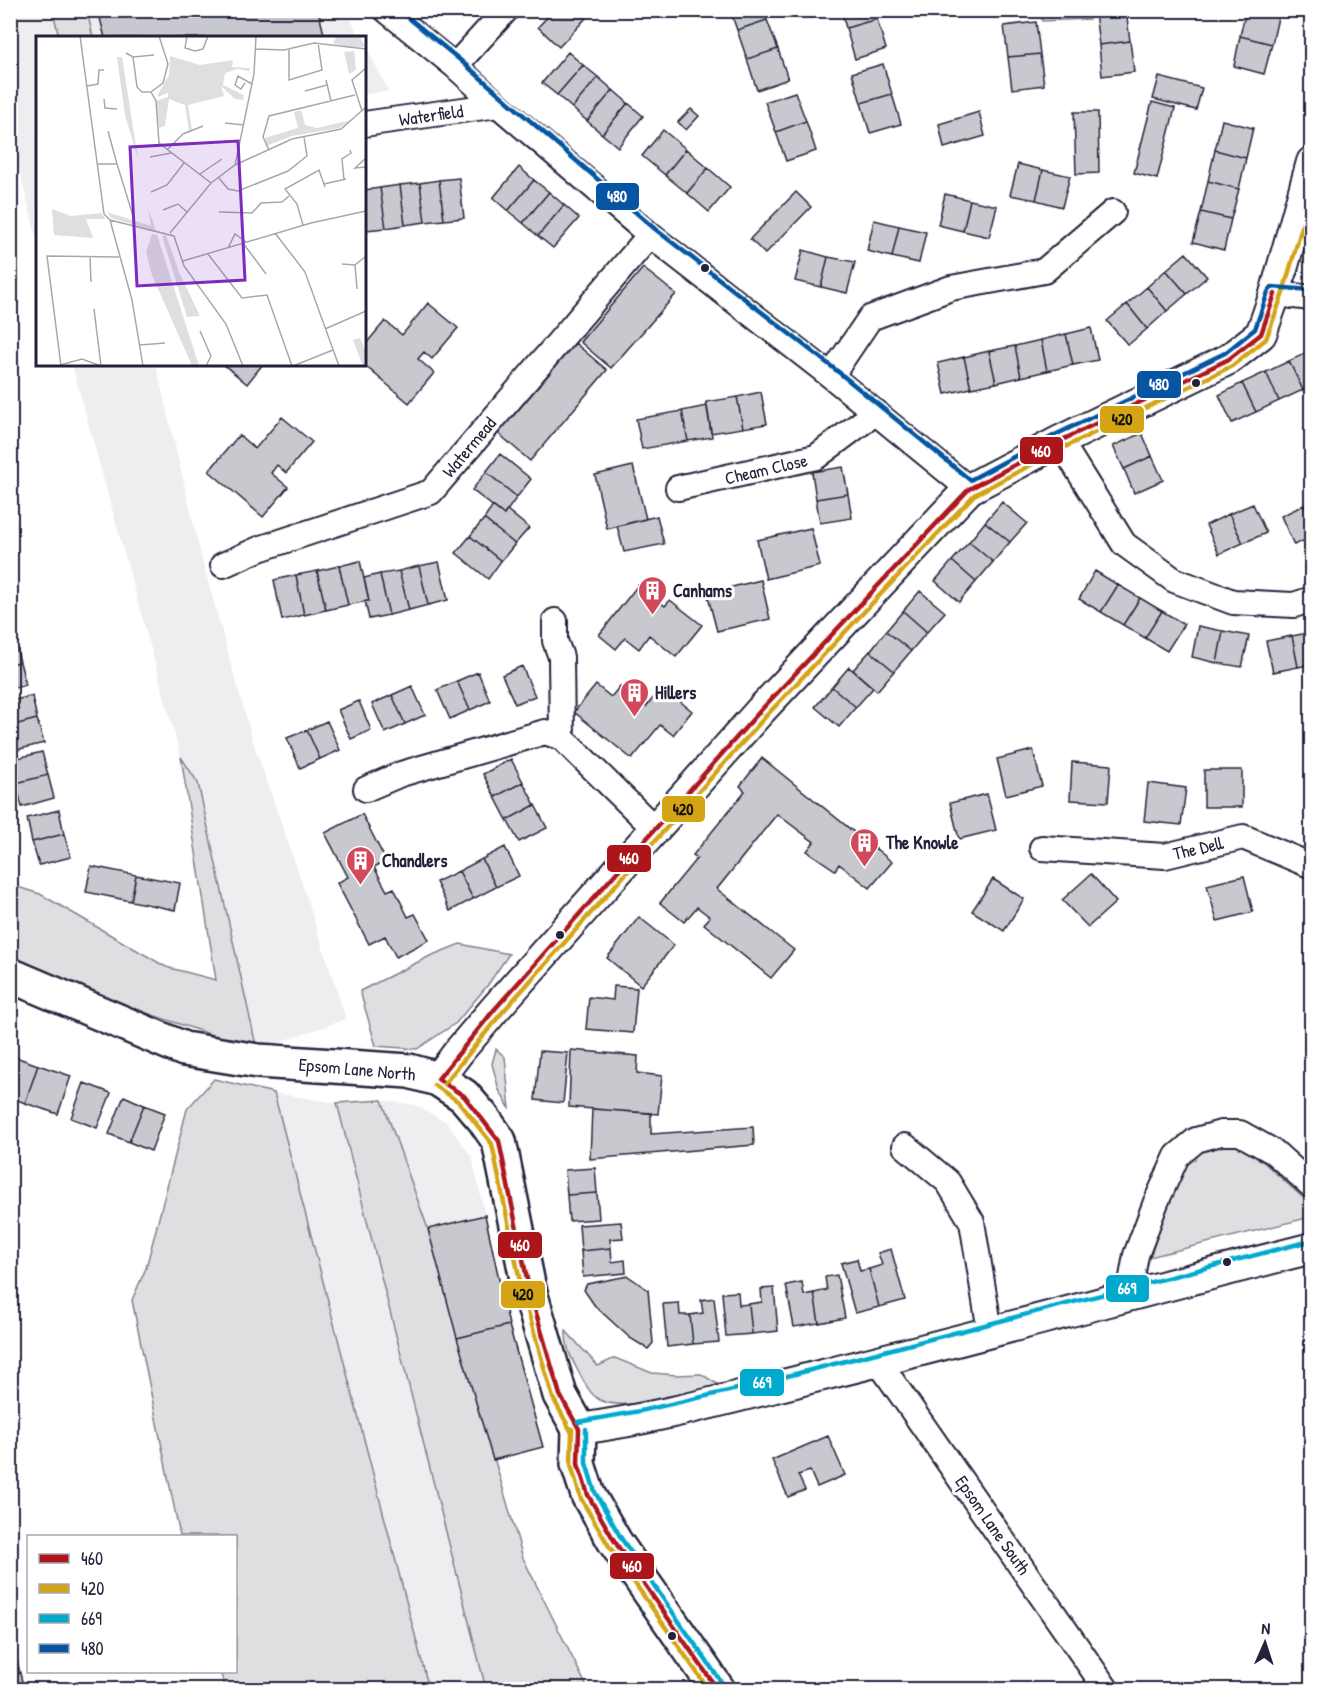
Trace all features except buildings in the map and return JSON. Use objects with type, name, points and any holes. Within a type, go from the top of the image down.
[{"type":"main road","name":"Epsom Lane North","points":[[10,975],[184,1049],[258,1061],[409,1071],[438,1079],[464,1096],[499,1141],[529,1289],[560,1395],[579,1429]]},
{"type":"main road","points":[[579,1429],[578,1464],[588,1495],[615,1542],[718,1689]]},
{"type":"street","name":"Waterfield","points":[[386,10],[455,66],[650,235],[831,376],[969,489]]},
{"type":"street","points":[[455,66],[506,10]]},
{"type":"street","name":"Waterfield","points":[[366,124],[498,105]]},
{"type":"street","points":[[438,1079],[460,1050],[765,706],[969,489],[1060,441],[1229,359],[1261,334],[1275,294],[1311,162]]},
{"type":"street","points":[[831,376],[870,318],[951,288],[1044,271],[1113,212]]},
{"type":"street","name":"Watermead","points":[[223,565],[259,549],[432,492],[650,235]]},
{"type":"street","points":[[1275,294],[1311,298]]},
{"type":"street","name":"Cheam Close","points":[[678,488],[816,457],[876,412]]},
{"type":"street","points":[[1060,441],[1125,544],[1174,580],[1233,602],[1294,605],[1311,600]]},
{"type":"street","points":[[555,621],[555,641],[561,657],[562,738]]},
{"type":"street","points":[[366,789],[401,774],[545,732],[562,738],[655,829]]},
{"type":"street","name":"The Dell","points":[[1042,848],[1165,856],[1243,837],[1311,866]]},
{"type":"street","points":[[1129,1294],[1136,1255],[1156,1202],[1177,1156],[1196,1140],[1221,1133],[1240,1133],[1274,1152],[1311,1186]]},
{"type":"street","points":[[905,1146],[948,1182],[972,1222],[990,1331]]},
{"type":"street","points":[[579,1429],[665,1415],[1311,1248]]},
{"type":"street","name":"Epsom Lane South","points":[[879,1361],[1107,1689]]},
{"type":"shaded area","points":[[10,11],[53,11],[59,36],[36,36],[36,235],[11,138]]},
{"type":"shaded area","points":[[53,11],[87,11],[93,36],[59,36]]},
{"type":"shaded area","points":[[87,11],[346,11],[359,36],[93,36]]},
{"type":"shaded area","points":[[1041,11],[1088,11],[1089,19],[1042,21]]},
{"type":"shaded area","points":[[366,47],[389,91],[366,94]]},
{"type":"shaded area","points":[[72,366],[156,366],[203,564],[253,742],[346,1019],[257,1050],[198,783],[181,757]]},
{"type":"shaded area","points":[[181,757],[198,783],[257,1050],[93,995],[11,960],[11,885],[40,894],[166,967],[216,980]]},
{"type":"shaded area","points":[[460,944],[509,954],[487,986],[456,1023],[417,1049],[376,1046],[360,991],[430,956]]},
{"type":"shaded area","points":[[496,1049],[505,1057],[510,1109],[499,1090],[492,1064]]},
{"type":"shaded area","points":[[214,1079],[274,1093],[429,1689],[226,1689],[220,1673],[237,1673],[237,1535],[180,1535],[132,1300],[146,1268],[187,1109]]},
{"type":"shaded area","points":[[274,1093],[337,1103],[486,1689],[429,1689]]},
{"type":"shaded area","points":[[382,1100],[415,1105],[446,1122],[472,1157],[485,1215],[428,1229]]},
{"type":"shaded area","points":[[382,1100],[428,1229],[523,1558],[588,1689],[486,1689],[337,1103]]},
{"type":"shaded area","points":[[1228,1144],[1249,1149],[1311,1205],[1311,1217],[1150,1257],[1182,1164],[1205,1147]]},
{"type":"shaded area","points":[[566,1331],[598,1366],[615,1358],[652,1373],[701,1374],[719,1385],[641,1403],[611,1403],[600,1400],[587,1387],[573,1361]]},
{"type":"transit line","name":"480","points":[[399,10],[655,229],[836,370],[970,480],[1057,434],[1225,353],[1255,329],[1268,292],[1272,287],[1312,290]]},
{"type":"transit line","name":"420","points":[[444,1084],[500,1015],[767,715],[974,495],[1063,448],[1232,366],[1266,339],[1282,296],[1312,192]]},
{"type":"transit line","name":"460","points":[[438,1079],[494,1010],[761,710],[969,489],[1060,441],[1229,359],[1261,334],[1275,294]]},
{"type":"transit line","name":"460","points":[[438,1079],[464,1096],[499,1141],[529,1289],[560,1395],[579,1429]]},
{"type":"transit line","name":"420","points":[[434,1085],[459,1102],[492,1144],[522,1291],[553,1398],[572,1433]]},
{"type":"transit line","name":"669","points":[[578,1422],[733,1390],[1310,1241]]},
{"type":"transit line","name":"420","points":[[572,1429],[571,1465],[581,1499],[609,1546],[709,1690]]},
{"type":"transit line","name":"460","points":[[579,1429],[578,1464],[588,1495],[615,1542],[718,1690]]},
{"type":"transit line","name":"669","points":[[586,1429],[586,1463],[595,1492],[621,1538],[724,1686]]},
{"type":"place","name":"Canhams","points":[[652,616]]},
{"type":"place","name":"Hillers","points":[[634,718]]},
{"type":"place","name":"The Knowle","points":[[865,868]]},
{"type":"place","name":"Chandlers","points":[[361,886]]}]
